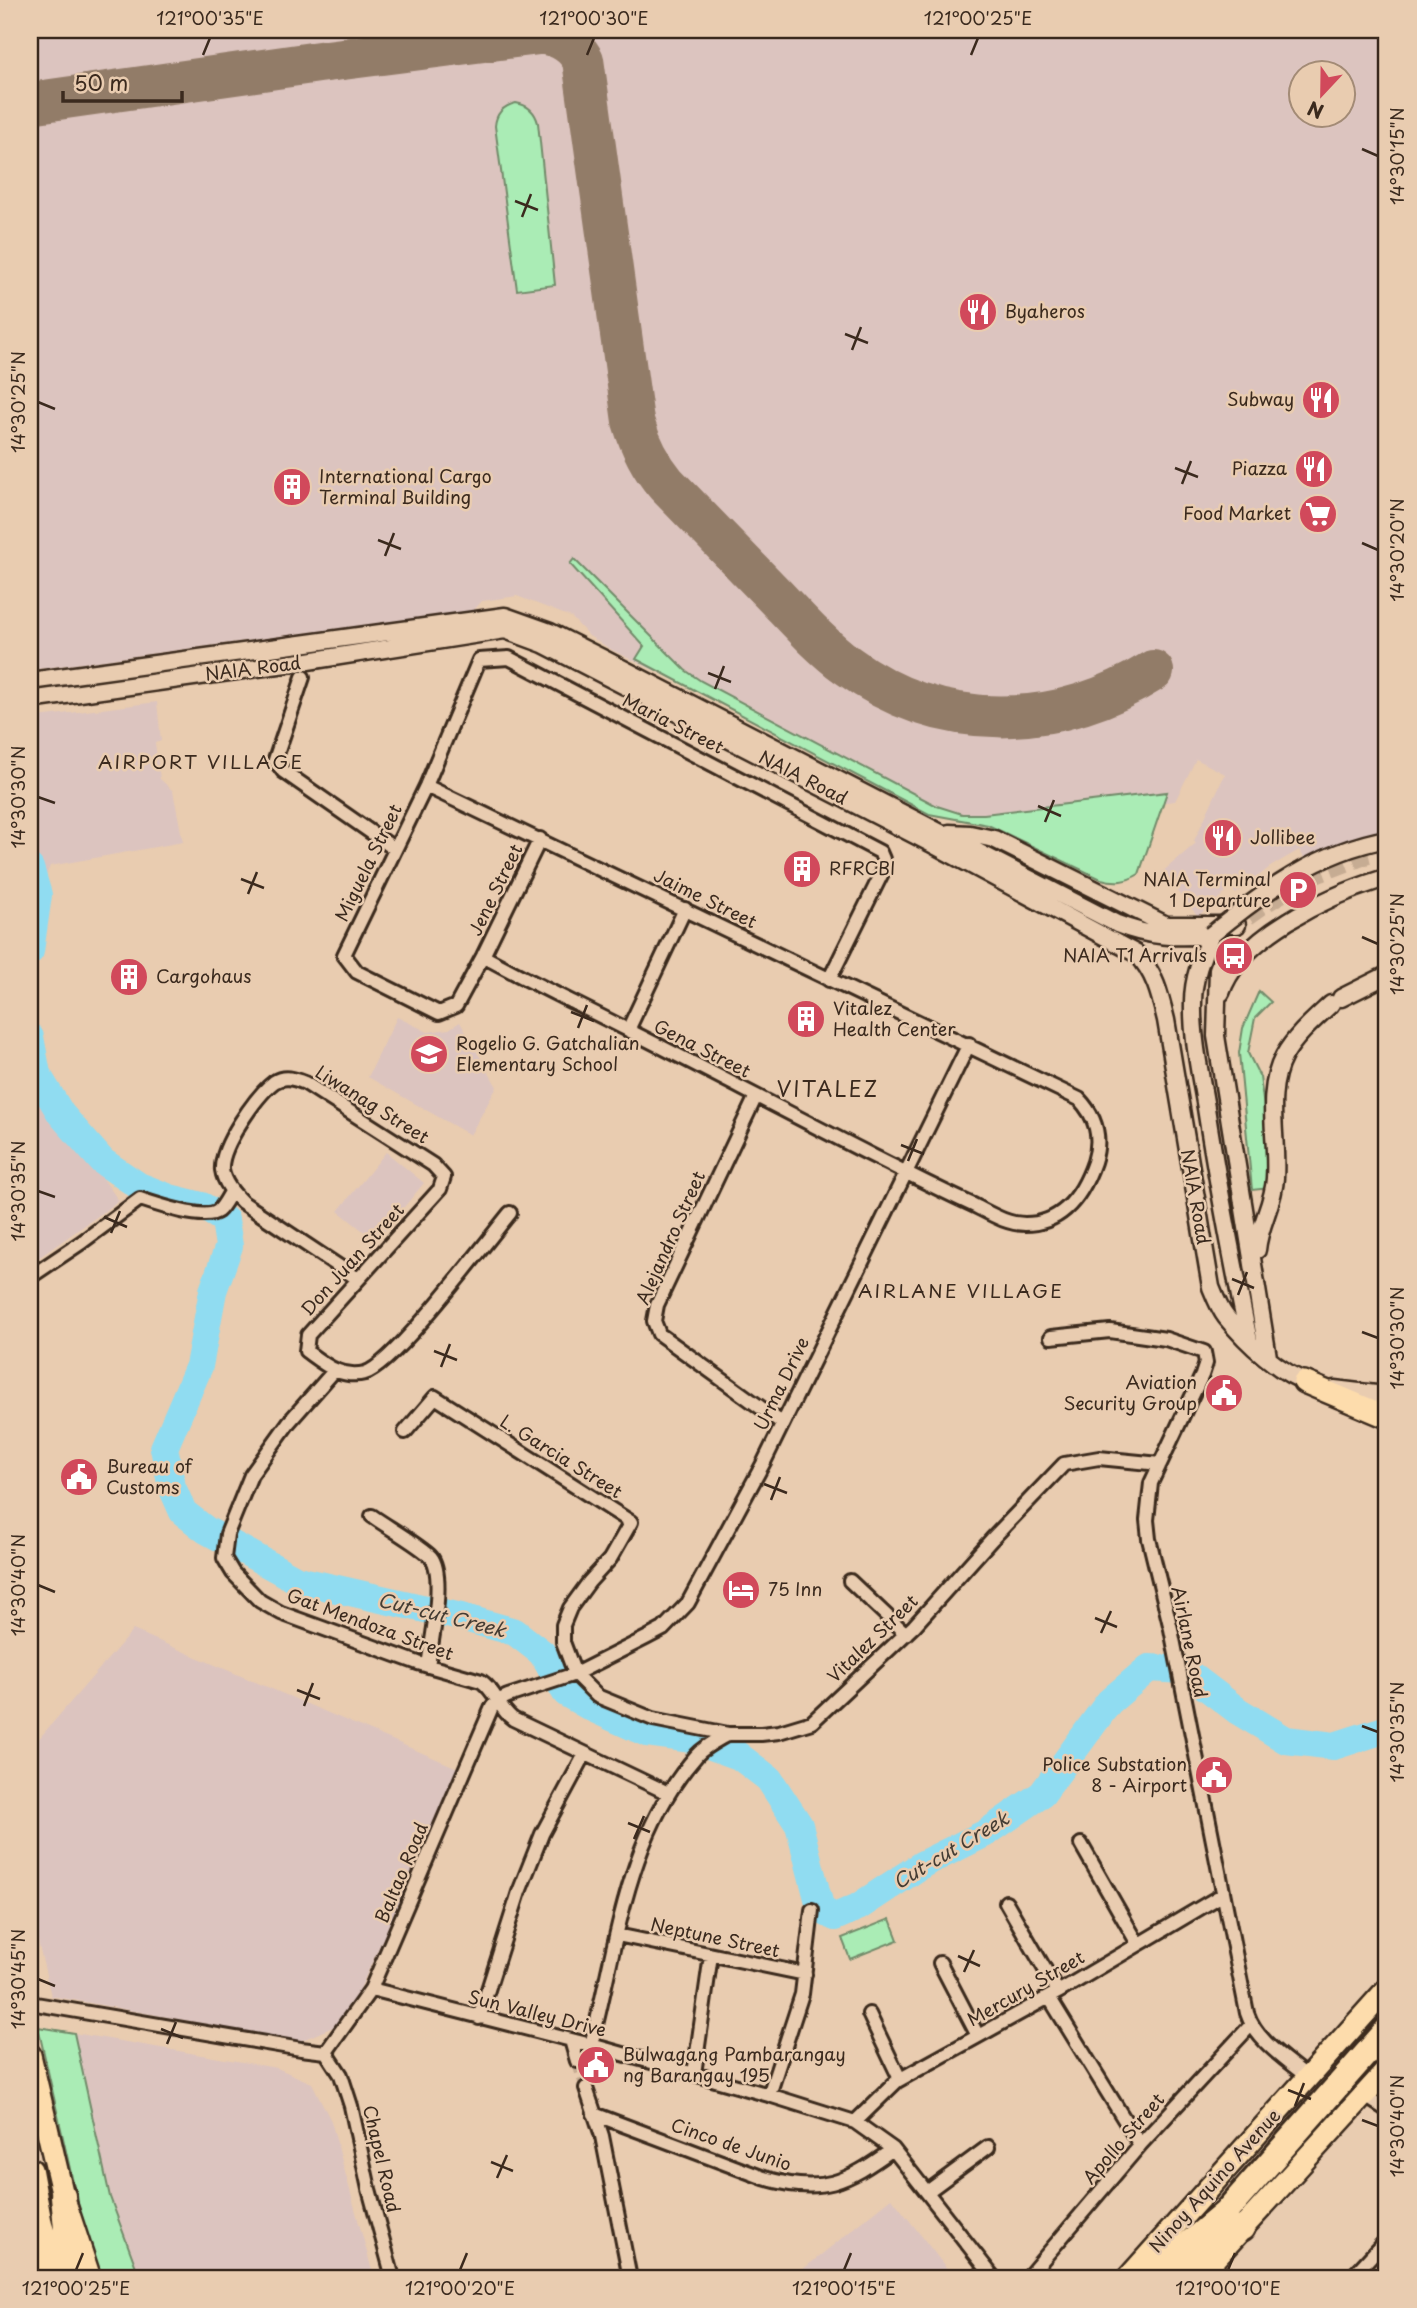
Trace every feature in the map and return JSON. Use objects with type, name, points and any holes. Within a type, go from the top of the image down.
[{"type":"highway","points":[[1155,2278],[1176,2254],[1225,2213],[1387,2029]]},
{"type":"highway","points":[[30,2171],[40,2225],[73,2276]]},
{"type":"highway","points":[[63,2196],[73,2276]]},
{"type":"highway","points":[[1193,2272],[1219,2238],[1242,2228]]},
{"type":"main road","points":[[1304,1382],[1387,1417]]},
{"type":"main road","name":"Ninoy Aquino Avenue","points":[[1128,2278],[1387,1989]]},
{"type":"main road","points":[[30,2055],[63,2196]]},
{"type":"main road","points":[[1242,2228],[1387,2070]]},
{"type":"main road","points":[[30,2236],[44,2278]]},
{"type":"street","name":"NAIA Road","points":[[30,681],[505,617],[563,639],[1135,931],[1159,936],[1211,935]]},
{"type":"street","name":"NAIA Road","points":[[30,700],[308,662],[505,631],[544,644],[932,844],[1137,954],[1148,966],[1166,1020],[1211,1287],[1224,1315],[1249,1341],[1304,1382]]},
{"type":"street","name":"Maria Street","points":[[426,786],[479,660],[509,658],[880,852],[883,873],[829,979]]},
{"type":"street","points":[[303,677],[276,754],[278,765],[395,849]]},
{"type":"street","name":"Miguela Street","points":[[344,955],[426,786]]},
{"type":"street","name":"Jaime Street","points":[[426,786],[969,1044]]},
{"type":"street","points":[[943,833],[970,834],[994,839],[1166,925],[1237,925]]},
{"type":"street","name":"Jene Street","points":[[344,955],[357,972],[439,1013],[456,1006],[540,839]]},
{"type":"street","points":[[1249,1341],[1220,1199],[1194,1033],[1192,999],[1198,970],[1211,935],[1263,894],[1305,868],[1387,839]]},
{"type":"street","points":[[1218,1002],[1230,971],[1276,930],[1334,896],[1382,879]]},
{"type":"street","points":[[628,1030],[685,909]]},
{"type":"street","name":"Gena Street","points":[[483,956],[906,1173]]},
{"type":"street","points":[[1223,956],[1218,970],[1216,1020],[1219,1058],[1244,1196],[1268,1357]]},
{"type":"street","points":[[1255,1277],[1258,1240],[1270,1206],[1275,1179],[1273,1095],[1277,1071],[1284,1054],[1336,1001],[1387,975]]},
{"type":"street","points":[[906,1173],[1006,1221],[1021,1224],[1035,1224],[1064,1212],[1089,1178],[1098,1138],[1090,1111],[1079,1099],[969,1044]]},
{"type":"street","name":"Urma Drive","points":[[498,1701],[568,1676],[663,1629],[688,1603],[764,1462],[969,1044]]},
{"type":"street","name":"Liwanag Street","points":[[231,1192],[222,1170],[224,1154],[243,1118],[275,1081],[293,1078],[433,1165],[444,1177]]},
{"type":"street","name":"Alejandro Street","points":[[757,1096],[657,1305],[654,1321],[659,1334],[782,1423]]},
{"type":"street","name":"Don Juan Street","points":[[334,1371],[306,1351],[308,1335],[440,1189],[444,1177]]},
{"type":"street","points":[[30,1277],[140,1199],[180,1210],[214,1212],[231,1192],[358,1279]]},
{"type":"street","points":[[334,1371],[352,1375],[375,1369],[425,1318],[510,1213]]},
{"type":"street","name":"Airlane Road","points":[[1051,1337],[1110,1331],[1167,1339],[1204,1352],[1206,1363],[1202,1376],[1151,1483],[1147,1520],[1149,1539],[1171,1629],[1222,1895],[1251,2025]]},
{"type":"street","name":"Gat Mendoza Street","points":[[334,1371],[289,1422],[251,1475],[227,1534],[224,1558],[245,1588],[260,1601],[281,1613],[428,1666],[481,1681],[489,1686],[498,1701]]},
{"type":"street","points":[[1304,1382],[1353,1392],[1387,1393]]},
{"type":"street","name":"L. Garcia Street","points":[[405,1432],[435,1398],[631,1522],[610,1559],[570,1608],[562,1625],[568,1676]]},
{"type":"street","name":"Vitalez Street","points":[[568,1676],[597,1696],[648,1717],[728,1734],[779,1732],[812,1722],[906,1634],[1065,1464],[1099,1458],[1160,1464]]},
{"type":"street","points":[[372,1516],[432,1558],[437,1572],[436,1608],[428,1666]]},
{"type":"street","points":[[850,1581],[906,1634]]},
{"type":"street","points":[[498,1701],[503,1712],[513,1719],[668,1793]]},
{"type":"street","name":"Baltao Road","points":[[326,2052],[371,1989],[489,1714],[498,1701]]},
{"type":"street","points":[[591,2045],[617,1935],[643,1843],[668,1793],[699,1753],[728,1734]]},
{"type":"street","points":[[479,2018],[519,1892],[542,1834],[586,1754]]},
{"type":"street","points":[[1081,1844],[1138,1944]]},
{"type":"street","name":"Mercury Street","points":[[855,2122],[900,2079],[1053,1994],[1222,1895]]},
{"type":"street","points":[[1006,1902],[1053,1994],[1140,2145]]},
{"type":"street","points":[[769,2095],[793,2026],[805,1975],[812,1910]]},
{"type":"street","name":"Neptune Street","points":[[617,1935],[805,1975]]},
{"type":"street","points":[[694,2074],[711,1955]]},
{"type":"street","points":[[940,1963],[978,2036]]},
{"type":"street","name":"Sun Valley Drive","points":[[371,1989],[591,2045],[855,2122],[893,2149],[994,2278]]},
{"type":"street","points":[[30,2003],[326,2052]]},
{"type":"street","points":[[869,2014],[900,2079]]},
{"type":"street","points":[[1251,2025],[1258,2035],[1307,2077]]},
{"type":"street","name":"Apollo Street","points":[[1027,2278],[1140,2145],[1251,2025]]},
{"type":"street","points":[[571,2040],[578,2061]]},
{"type":"street","name":"Chapel Road","points":[[326,2052],[341,2076],[348,2096],[393,2278]]},
{"type":"street","points":[[586,2088],[602,2136],[630,2278]]},
{"type":"street","points":[[1365,2096],[1387,2110]]},
{"type":"street","name":"Cinco de Junio","points":[[594,2114],[789,2185],[843,2181],[893,2149]]},
{"type":"street","points":[[927,2192],[988,2147]]},
{"type":"street","points":[[1351,2278],[1387,2239]]},
{"type":"shaded area","points":[[30,30],[1387,30],[1387,837],[1308,864],[1299,850],[1270,867],[1236,894],[1231,888],[1198,916],[1161,873],[1196,843],[1194,841],[1225,774],[1196,759],[1175,801],[1036,816],[950,817],[850,765],[612,650],[589,636],[571,617],[517,596],[482,601],[474,610],[30,670]]},
{"type":"shaded area","points":[[157,702],[161,741],[155,743],[160,779],[173,791],[183,842],[50,866],[39,892],[30,979],[30,718]]},
{"type":"shaded area","name":"Rogelio G. Gatchalian Elementary School","points":[[397,1017],[428,1032],[449,1029],[460,1022],[497,1087],[470,1135],[368,1077]]},
{"type":"shaded area","points":[[30,1077],[119,1201],[30,1264]]},
{"type":"shaded area","points":[[386,1152],[424,1183],[376,1241],[338,1211]]},
{"type":"shaded area","points":[[133,1630],[460,1769],[345,2022],[300,2041],[51,1996],[30,1908],[30,1749]]},
{"type":"shaded area","points":[[74,2033],[277,2068],[312,2083],[331,2121],[374,2278],[140,2278],[110,2197]]},
{"type":"shaded area","points":[[892,2198],[954,2278],[792,2278]]},
{"type":"green space","points":[[516,103],[530,109],[538,123],[555,285],[517,290],[495,126],[501,111]]},
{"type":"green space","points":[[574,559],[685,670],[701,681],[937,806],[962,814],[984,814],[1167,792],[1139,874],[1121,881],[1101,879],[988,825],[929,814],[636,659],[644,646],[570,564]]},
{"type":"green space","points":[[1259,991],[1271,1002],[1255,1018],[1248,1053],[1260,1077],[1272,1169],[1270,1188],[1252,1190],[1239,1053],[1243,1028]]},
{"type":"green space","points":[[890,1919],[898,1940],[850,1959],[842,1938]]},
{"type":"green space","points":[[38,2027],[74,2033],[110,2197],[140,2278],[100,2278],[79,2209]]},
{"type":"waterway","name":"Cut-cut Creek","points":[[30,868],[38,895],[30,951]]},
{"type":"waterway","name":"Cut-cut Creek","points":[[30,1037],[37,1074],[61,1114],[102,1161],[139,1186],[202,1206],[225,1220],[229,1246],[213,1291],[199,1366],[164,1448],[172,1487],[183,1512],[206,1530],[297,1580],[515,1632],[542,1653],[566,1693],[592,1708],[647,1733],[692,1739],[739,1756],[769,1779],[799,1825],[821,1910],[835,1917],[858,1907],[923,1864],[986,1833],[1042,1794],[1109,1702],[1149,1668],[1184,1670],[1238,1711],[1286,1740],[1334,1746],[1387,1729]]},
{"type":"taxiway","points":[[30,103],[570,30]]},
{"type":"taxiway","points":[[543,34],[566,42],[583,60],[633,421],[646,454],[666,484],[827,649],[883,688],[921,703],[959,713],[999,716],[1039,714],[1078,705],[1116,691],[1153,671]]},
{"type":"tunnel","points":[[1223,956],[1237,925],[1267,904],[1308,879],[1365,857],[1387,852]]},
{"type":"tunnel","points":[[577,2061],[586,2088]]},
{"type":"place","name":"Byaheros","points":[[978,312]]},
{"type":"place","name":"Subway","points":[[1321,400]]},
{"type":"place","name":"Piazza","points":[[1314,469]]},
{"type":"place","name":"International Cargo Terminal Building","points":[[292,487]]},
{"type":"place","name":"Food Market","points":[[1318,514]]},
{"type":"place","name":"Jollibee","points":[[1223,838]]},
{"type":"place","name":"RFRCBI","points":[[802,869]]},
{"type":"place","name":"NAIA Terminal 1 Departure","points":[[1298,890]]},
{"type":"place","name":"NAIA T1 Arrivals","points":[[1234,956]]},
{"type":"place","name":"Cargohaus","points":[[129,977]]},
{"type":"place","name":"Vitalez Health Center","points":[[806,1019]]},
{"type":"place","name":"Rogelio G. Gatchalian Elementary School","points":[[429,1054]]},
{"type":"place","name":"Aviation Security Group","points":[[1224,1393]]},
{"type":"place","name":"Bureau of Customs","points":[[79,1477]]},
{"type":"place","name":"75 Inn","points":[[741,1590]]},
{"type":"place","name":"Police Substation 8 - Airport","points":[[1214,1775]]},
{"type":"place","name":"Bulwagang Pambarangay ng Barangay 195","points":[[596,2065]]},
{"type":"district","name":"AIRPORT VILLAGE","points":[[201,762]]},
{"type":"district","name":"VITALEZ","points":[[828,1090]]},
{"type":"district","name":"AIRLANE VILLAGE","points":[[961,1291]]}]
